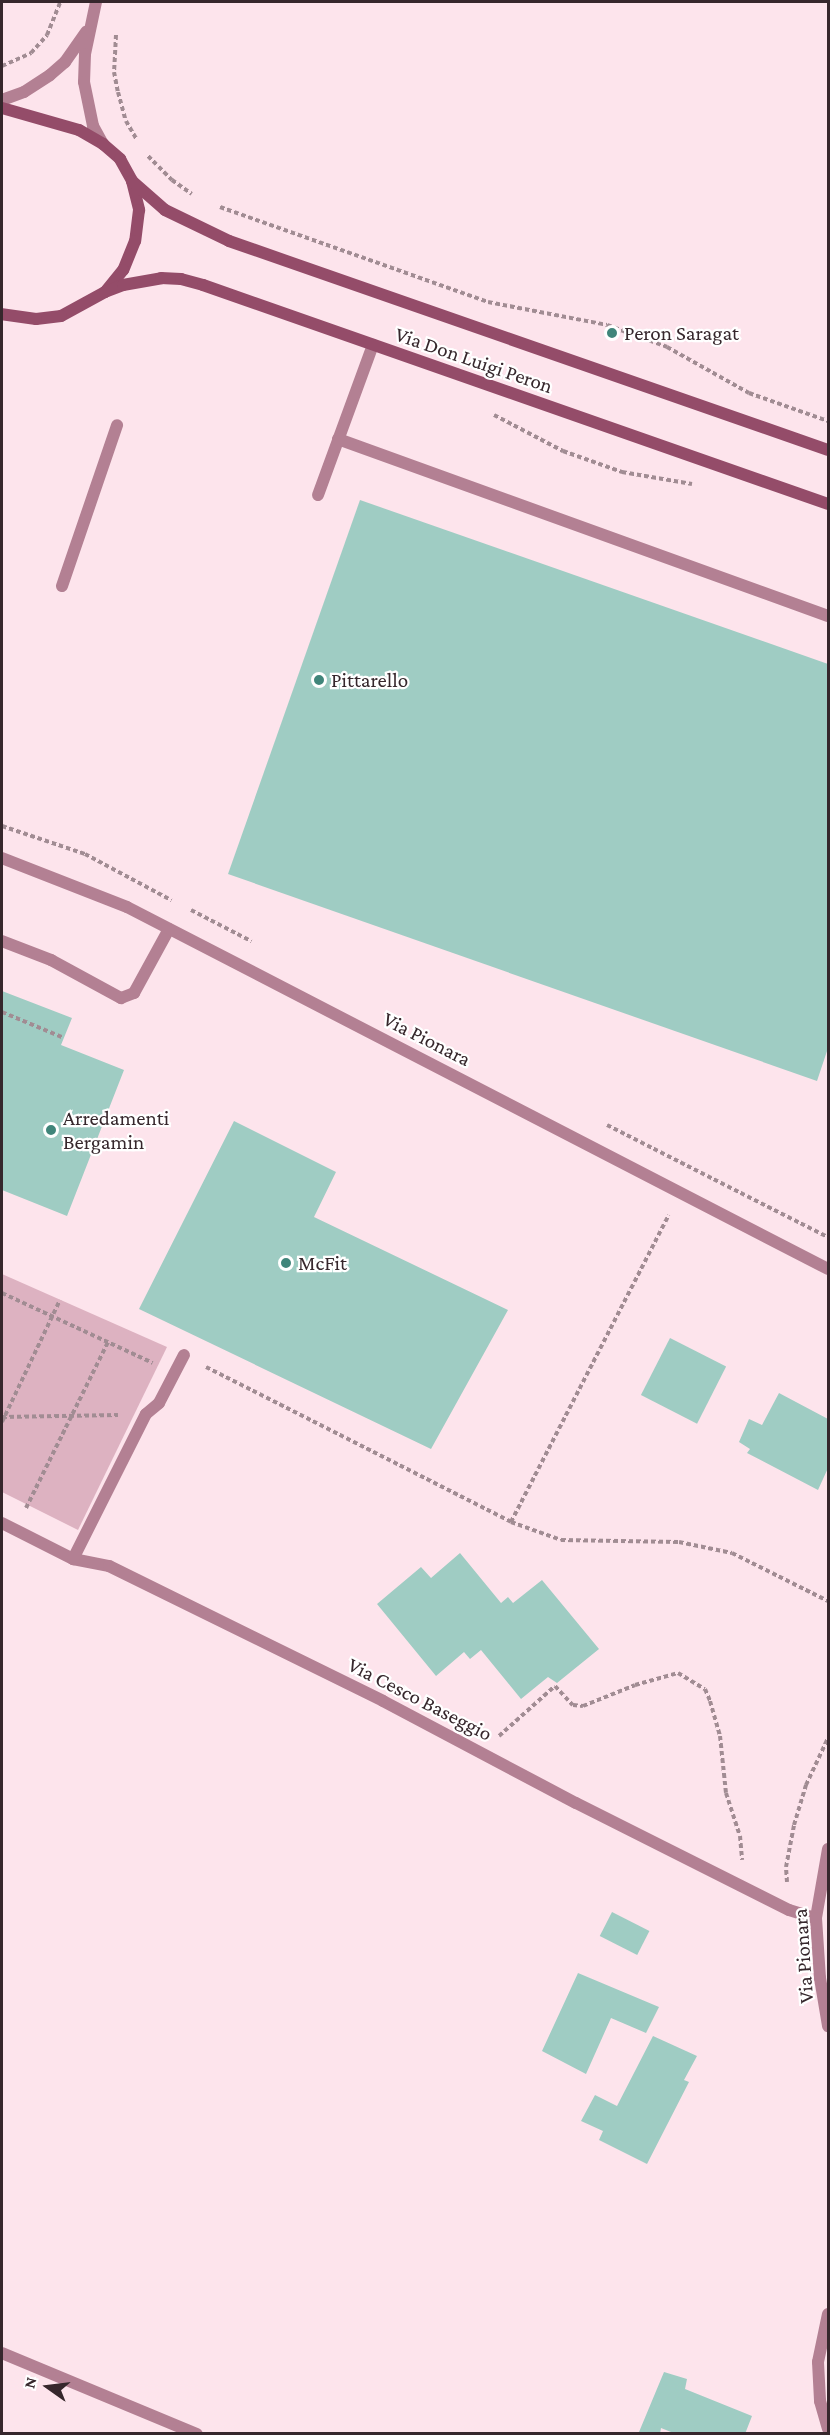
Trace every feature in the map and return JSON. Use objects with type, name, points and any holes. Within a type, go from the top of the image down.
[{"type":"street","points":[[96,2],[85,54],[84,82],[93,126],[103,144]]},
{"type":"street","points":[[2,99],[24,92],[50,75],[77,47],[91,23]]},
{"type":"street","points":[[2,108],[79,130],[103,144],[120,159],[132,181],[139,210],[135,241],[123,270],[105,292],[62,316],[36,319],[2,314]]},
{"type":"street","name":"Via Don Luigi Peron","points":[[132,181],[165,210],[229,241],[828,450]]},
{"type":"street","name":"Via Don Luigi Peron","points":[[105,292],[141,281],[181,279],[828,504]]},
{"type":"street","points":[[318,495],[373,345]]},
{"type":"street","points":[[62,585],[117,425]]},
{"type":"street","points":[[338,439],[828,616]]},
{"type":"street","name":"Via Pionara","points":[[2,858],[85,889],[169,929],[828,1269]]},
{"type":"street","points":[[2,941],[51,960],[121,998],[134,993],[169,929]]},
{"type":"street","points":[[73,1559],[146,1414],[159,1402],[184,1355]]},
{"type":"street","name":"Via Cesco Baseggio","points":[[2,1523],[73,1559],[109,1566],[383,1701],[789,1910],[816,1918]]},
{"type":"street","name":"Via Pionara","points":[[828,1849],[816,1918],[820,1978],[828,2026]]},
{"type":"street","points":[[828,2314],[818,2362],[820,2401],[828,2429]]},
{"type":"street","points":[[2,2353],[197,2433]]},
{"type":"path","points":[[2,66],[31,53],[42,41],[47,35],[60,2]]},
{"type":"path","points":[[117,27],[114,72],[126,121],[138,142]]},
{"type":"path","points":[[145,151],[172,180],[202,199]]},
{"type":"path","points":[[217,206],[488,302],[607,325],[667,347],[749,393],[828,421]]},
{"type":"path","points":[[485,410],[563,451],[622,472],[701,486]]},
{"type":"path","points":[[2,1012],[64,1038]]},
{"type":"path","points":[[511,1522],[670,1213]]},
{"type":"path","points":[[2,1293],[155,1363],[150,1374]]},
{"type":"path","points":[[2,1422],[60,1300]]},
{"type":"path","points":[[26,1510],[108,1342]]},
{"type":"path","points":[[184,1355],[511,1522],[561,1540],[626,1539],[679,1542],[732,1553],[828,1601]]},
{"type":"path","points":[[3,1417],[129,1415]]},
{"type":"path","points":[[488,1756],[498,1737],[555,1686],[573,1705],[583,1706],[635,1685],[678,1673],[705,1689],[710,1701],[720,1736],[726,1793],[740,1836],[743,1887]]},
{"type":"path","points":[[789,1910],[786,1867],[794,1825],[806,1785],[828,1738]]},
{"type":"shaded area","points":[[2,1274],[167,1347],[78,1530],[2,1492]]},
{"type":"building","points":[[360,500],[828,664],[828,1048],[817,1081],[228,874]]},
{"type":"building","name":"Arredamenti Bergamin","points":[[2,991],[72,1018],[61,1045],[124,1070],[67,1216],[2,1190]]},
{"type":"building","name":"McFit","points":[[234,1121],[336,1172],[314,1217],[508,1310],[431,1449],[139,1309]]},
{"type":"building","points":[[670,1338],[726,1367],[697,1424],[641,1395]]},
{"type":"building","points":[[779,1393],[828,1419],[828,1468],[818,1490],[747,1453],[750,1449],[739,1442],[749,1419],[762,1425]]},
{"type":"building","points":[[460,1553],[501,1603],[508,1597],[513,1603],[542,1580],[599,1649],[557,1683],[548,1677],[521,1699],[481,1650],[470,1659],[464,1652],[436,1676],[377,1604],[421,1567],[431,1578]]},
{"type":"building","points":[[612,1912],[649,1931],[637,1955],[600,1936]]},
{"type":"building","points":[[578,1973],[659,2007],[646,2033],[611,2018],[586,2074],[542,2051]]},
{"type":"building","points":[[653,2036],[697,2056],[684,2080],[689,2082],[647,2164],[599,2140],[603,2131],[581,2121],[595,2095],[617,2106]]},
{"type":"building","points":[[664,2372],[687,2379],[685,2389],[752,2416],[745,2434],[676,2434],[661,2428],[660,2434],[639,2432]]},
{"type":"place","name":"Peron Saragat","points":[[612,333]]},
{"type":"place","name":"Pittarello","points":[[319,680]]},
{"type":"place","name":"Arredamenti Bergamin","points":[[51,1130]]},
{"type":"place","name":"McFit","points":[[286,1263]]}]
